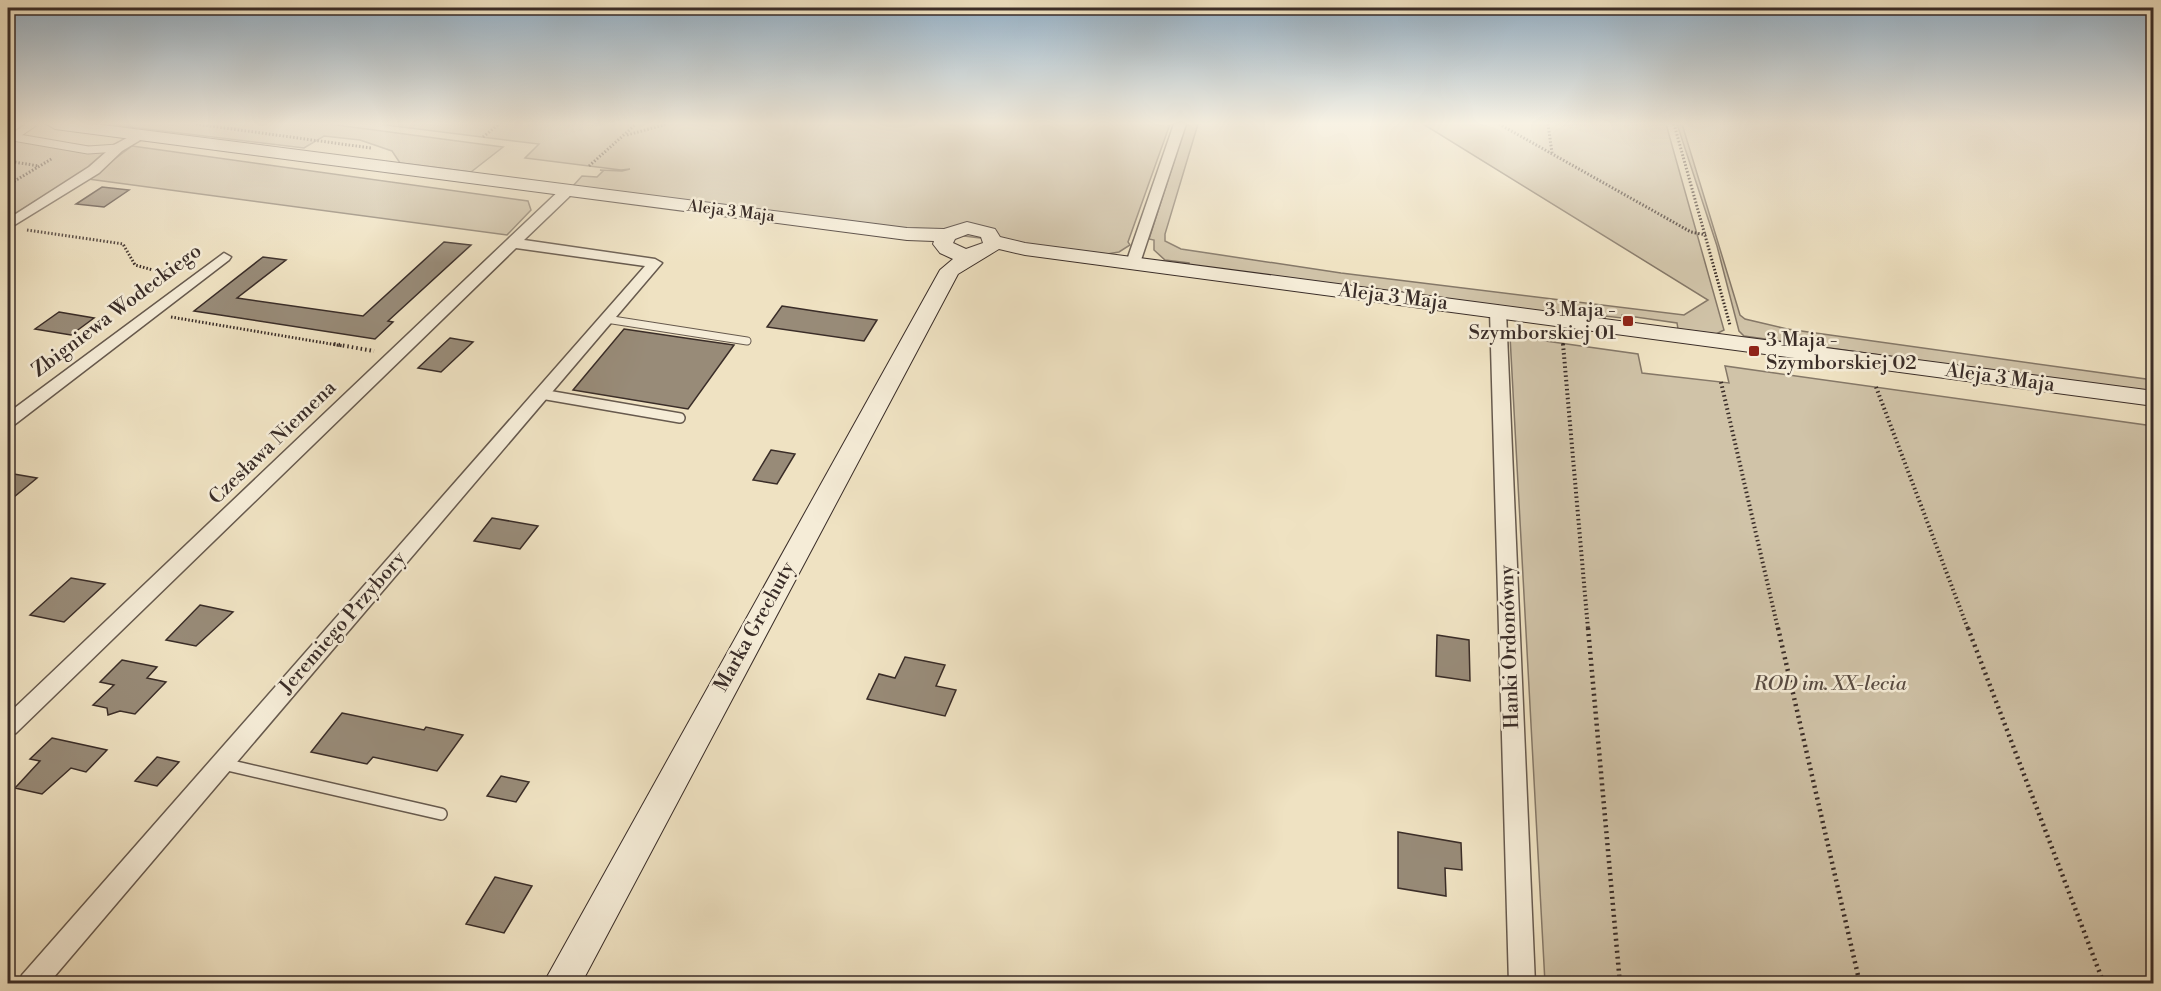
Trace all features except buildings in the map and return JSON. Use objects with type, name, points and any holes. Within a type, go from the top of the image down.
[{"type":"street","points":[[13,227],[94,170]]},
{"type":"street","name":"Aleja 3 Maja","points":[[411,170],[907,234],[947,250]]},
{"type":"street","points":[[1133,263],[1164,170]]},
{"type":"street","name":"Czesława Niemena","points":[[8,728],[568,190]]},
{"type":"street","points":[[947,250],[959,229],[975,228],[988,232],[985,248]]},
{"type":"street","name":"Jeremiego Przybory","points":[[31,984],[655,263],[512,243]]},
{"type":"street","name":"Aleja 3 Maja","points":[[985,248],[1025,249],[2154,399]]},
{"type":"street","name":"Marka Grechuty","points":[[561,984],[947,250],[985,248]]},
{"type":"street","name":"Zbigniewa Wodeckiego","points":[[8,421],[224,257]]},
{"type":"street","name":"Hanki Ordonówny","points":[[1498,311],[1522,984]]},
{"type":"lane","points":[[606,319],[747,341]]},
{"type":"lane","points":[[541,394],[680,417]]},
{"type":"lane","points":[[221,764],[441,814]]},
{"type":"path","points":[[8,185],[32,170]]},
{"type":"path","points":[[1582,170],[1691,232],[1706,236]]},
{"type":"path","points":[[1687,170],[1728,317]]},
{"type":"path","points":[[13,227],[123,244],[135,265],[147,269],[166,271],[209,269]]},
{"type":"path","points":[[150,314],[396,355]]},
{"type":"path","points":[[1563,343],[1620,984]]},
{"type":"path","points":[[1720,382],[1860,984]]},
{"type":"path","points":[[1876,387],[2104,984]]},
{"type":"green space","points":[[8,170],[86,170],[8,218]]},
{"type":"green space","points":[[100,170],[307,170],[528,201],[531,210],[507,235],[88,179]]},
{"type":"green space","points":[[601,170],[1154,170],[1128,242],[1130,245],[1119,252],[1107,254],[572,187],[582,176],[597,177],[603,171]]},
{"type":"green space","points":[[1171,170],[1184,170],[1165,234],[1165,241],[1181,249],[1341,273],[1684,315],[1708,300],[1498,170],[1679,170],[1724,330],[1716,334],[1678,329],[1677,323],[1622,315],[1622,318],[1605,316],[1605,320],[1189,266],[1189,263],[1165,260],[1154,250],[1154,240],[1149,239]]},
{"type":"green space","points":[[1692,170],[1696,170],[1740,315],[1745,319],[1787,329],[2153,380],[2153,393],[1744,336],[1739,331],[1717,246]]},
{"type":"green space","name":"ROD im. XX-lecia","points":[[1510,336],[1638,354],[1642,373],[1729,383],[1725,366],[2153,426],[2153,983],[1545,983]]},
{"type":"place","name":"3 Maja - Szymborskiej 01","points":[[1628,321]]},
{"type":"place","name":"3 Maja - Szymborskiej 02","points":[[1754,351]]}]
